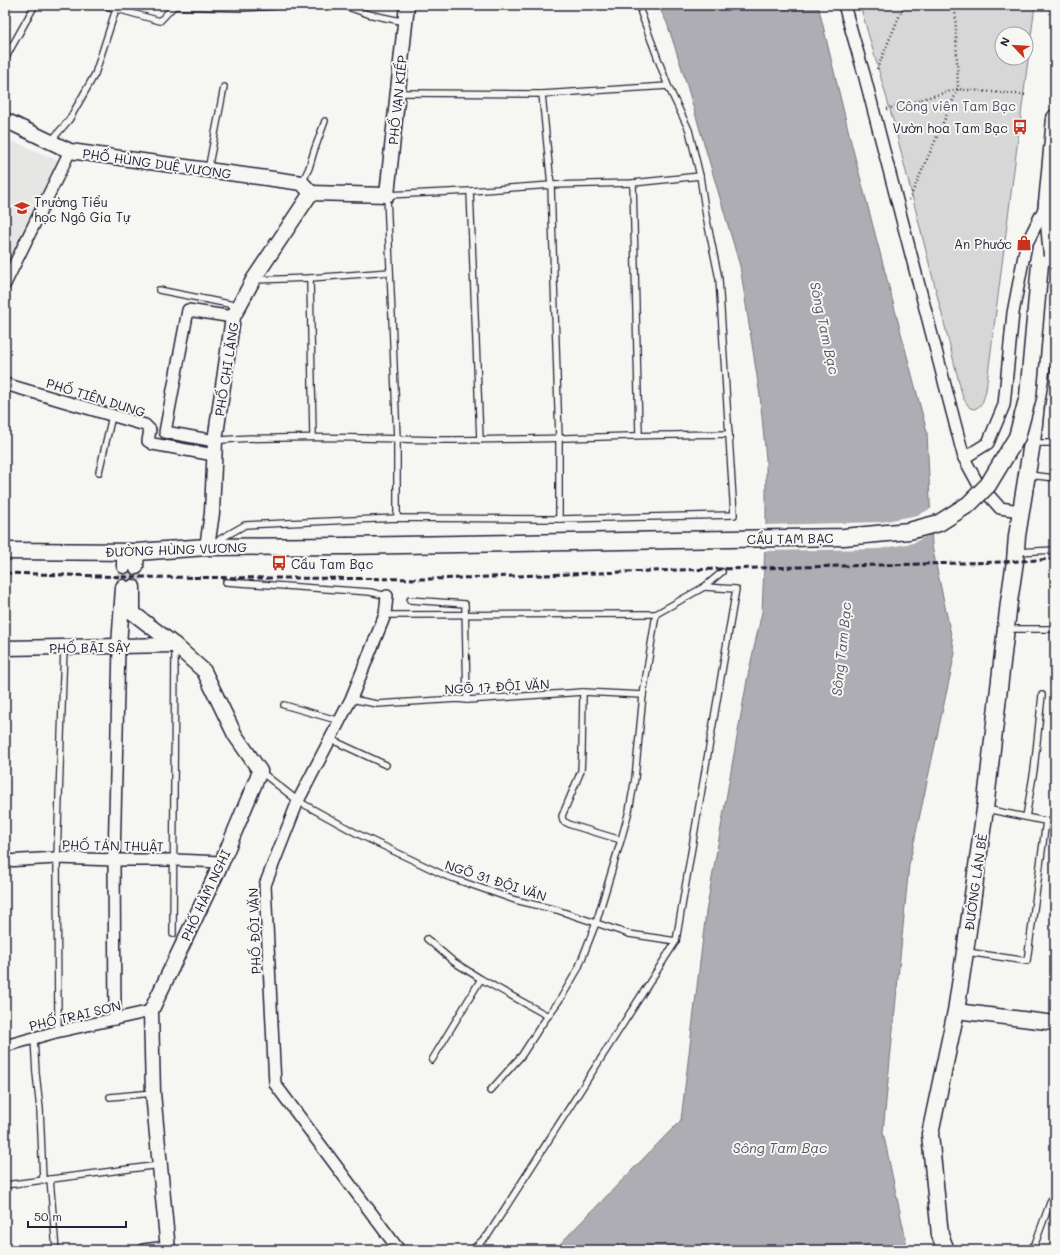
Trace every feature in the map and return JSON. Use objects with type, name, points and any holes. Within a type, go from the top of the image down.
[{"type":"main road","points":[[1047,203],[1055,118]]},
{"type":"main road","name":"ĐƯỜNG LÁN BÈ","points":[[946,1250],[940,1235],[930,1134],[956,1011],[985,809],[1020,511],[1032,443],[1036,404],[1049,360],[1053,244],[1047,203]]},
{"type":"main road","name":"CẦU TAM BẠC","points":[[346,546],[844,537],[909,531],[939,523],[969,504],[988,485],[1017,437],[1028,396],[1047,203]]},
{"type":"main road","name":"ĐƯỜNG HÙNG VƯƠNG","points":[[5,551],[130,559],[207,547],[346,546]]},
{"type":"street","name":"PHỐ VẠN KIẾP","points":[[387,195],[407,5]]},
{"type":"street","points":[[844,5],[866,82],[964,458],[976,482],[1000,508],[1020,511]]},
{"type":"street","name":"PHỐ HÙNG DUỆ VƯƠNG","points":[[5,120],[70,151],[208,170],[306,188]]},
{"type":"street","points":[[5,284],[70,151]]},
{"type":"street","points":[[306,188],[387,195]]},
{"type":"street","name":"PHỐ CHI LĂNG","points":[[207,547],[212,513],[215,448],[237,311],[253,280],[306,188]]},
{"type":"street","points":[[964,458],[988,443],[1004,405],[1013,313],[1026,245],[1047,203]]},
{"type":"street","points":[[215,448],[165,432],[188,310],[237,311]]},
{"type":"street","name":"PHỐ TIÊN DUNG","points":[[5,384],[145,425],[150,430],[148,440],[153,444],[215,448]]},
{"type":"street","points":[[115,1019],[114,860],[120,646],[128,587],[133,614],[175,645],[204,671],[235,735],[260,771]]},
{"type":"street","name":"PHỐ ĐỘI VĂN","points":[[387,596],[385,615],[351,699],[298,801],[265,885],[275,1084],[399,1250]]},
{"type":"street","name":"PHỐ BÃI SẬY","points":[[5,648],[175,645]]},
{"type":"street","name":"PHỐ HÀM NGHI","points":[[168,1249],[153,1093],[151,1011],[222,862],[260,771]]},
{"type":"street","name":"PHỐ TÁN THUẬT","points":[[5,861],[57,858],[222,862]]},
{"type":"street","name":"PHỐ TRẠI SƠN","points":[[5,1046],[56,1032],[151,1011]]},
{"type":"street","points":[[956,1011],[1055,1023]]},
{"type":"street","points":[[143,1250],[168,1249]]},
{"type":"lane","points":[[5,60],[34,5]]},
{"type":"lane","points":[[103,5],[116,7],[160,22],[174,6],[242,8],[297,5]]},
{"type":"lane","points":[[342,5],[368,14],[405,22]]},
{"type":"lane","points":[[50,142],[69,120],[95,74],[116,7]]},
{"type":"lane","points":[[207,547],[246,525],[397,518],[559,519],[734,515],[719,278],[706,216],[700,176],[689,130],[668,86],[641,13]]},
{"type":"lane","points":[[397,94],[542,94],[668,86]]},
{"type":"lane","points":[[208,170],[224,87]]},
{"type":"lane","points":[[542,94],[551,185],[559,439],[559,519]]},
{"type":"lane","points":[[306,188],[309,168],[325,121]]},
{"type":"lane","points":[[397,518],[398,439],[387,195],[551,185],[633,183],[700,176]]},
{"type":"lane","points":[[633,183],[638,435]]},
{"type":"lane","points":[[470,191],[480,440]]},
{"type":"lane","points":[[253,280],[310,278],[390,272]]},
{"type":"lane","points":[[310,278],[313,437]]},
{"type":"lane","points":[[159,290],[237,311]]},
{"type":"lane","points":[[99,472],[112,416]]},
{"type":"lane","points":[[215,448],[230,439],[313,437],[480,440],[729,434]]},
{"type":"lane","points":[[1032,443],[1055,443]]},
{"type":"lane","points":[[1026,474],[1055,478]]},
{"type":"lane","points":[[1015,552],[1055,550]]},
{"type":"lane","points":[[385,615],[656,614],[704,587],[722,572]]},
{"type":"lane","points":[[226,582],[370,592],[387,596]]},
{"type":"lane","points":[[472,1250],[488,1236],[676,941],[736,589],[704,587]]},
{"type":"lane","points":[[410,600],[465,604],[467,700]]},
{"type":"lane","points":[[490,1091],[522,1055],[561,998],[578,969],[596,923],[629,811],[635,778],[644,695],[656,614]]},
{"type":"lane","points":[[1006,629],[1055,629]]},
{"type":"lane","points":[[173,934],[175,645]]},
{"type":"lane","points":[[56,1032],[58,1024],[57,858],[64,647]]},
{"type":"lane","points":[[583,692],[582,752],[580,771],[562,816],[563,821],[571,825],[621,840]]},
{"type":"lane","name":"NGÕ 17 ĐỘI VĂN","points":[[351,699],[377,704],[458,699],[467,700],[583,692],[644,695]]},
{"type":"lane","points":[[1026,817],[1034,770],[1042,695]]},
{"type":"lane","points":[[284,705],[340,722]]},
{"type":"lane","points":[[330,739],[386,765]]},
{"type":"lane","name":"NGÕ 31 ĐỘI VĂN","points":[[260,771],[298,801],[358,834],[446,876],[515,900],[557,910],[629,934],[676,941]]},
{"type":"lane","points":[[985,809],[1055,823]]},
{"type":"lane","points":[[965,952],[1027,961],[1046,822]]},
{"type":"lane","points":[[427,940],[454,962],[481,979],[548,1016]]},
{"type":"lane","points":[[432,1060],[481,979]]},
{"type":"lane","points":[[34,1038],[40,1109],[43,1180]]},
{"type":"lane","points":[[110,1097],[153,1093]]},
{"type":"lane","points":[[5,1185],[160,1165]]},
{"type":"lane","points":[[50,1179],[56,1250]]},
{"type":"lane","points":[[1029,1250],[1034,1244],[1055,1189]]},
{"type":"path","points":[[877,69],[904,5]]},
{"type":"path","points":[[909,200],[958,89],[955,5]]},
{"type":"path","points":[[887,109],[958,89],[1027,95]]},
{"type":"shaded area","name":"Trường Tiểu học Ngô Gia Tự","points":[[5,138],[62,162],[5,274]]},
{"type":"green space","name":"Công viên Tam Bạc","points":[[860,5],[1035,5],[1032,26],[994,26],[994,66],[1027,66],[986,390],[984,399],[977,408],[970,408],[963,398],[893,120]]},
{"type":"water","name":"Sông Tam Bạc","points":[[658,5],[818,5],[852,146],[927,432],[932,546],[955,653],[909,865],[883,1132],[908,1250],[554,1250],[681,1120],[706,912],[748,675],[762,612],[766,523],[766,459],[760,396],[740,266],[683,72],[667,23]]},
{"type":"pier","points":[[932,508],[933,533],[913,543],[879,549],[763,551],[764,525],[881,522],[918,515]]},
{"type":"tunnel","points":[[123,587],[124,566]]},
{"type":"tunnel","points":[[133,587],[136,567]]},
{"type":"railway","points":[[5,573],[129,577],[433,579],[679,570],[1003,562],[1055,559]]},
{"type":"place","name":"Vườn hoa Tam Bạc","points":[[1020,127]]},
{"type":"place","name":"Trường Tiểu học Ngô Gia Tự","points":[[22,208]]},
{"type":"place","name":"An Phước","points":[[1024,243]]},
{"type":"place","name":"Cầu Tam Bạc","points":[[279,563]]}]
